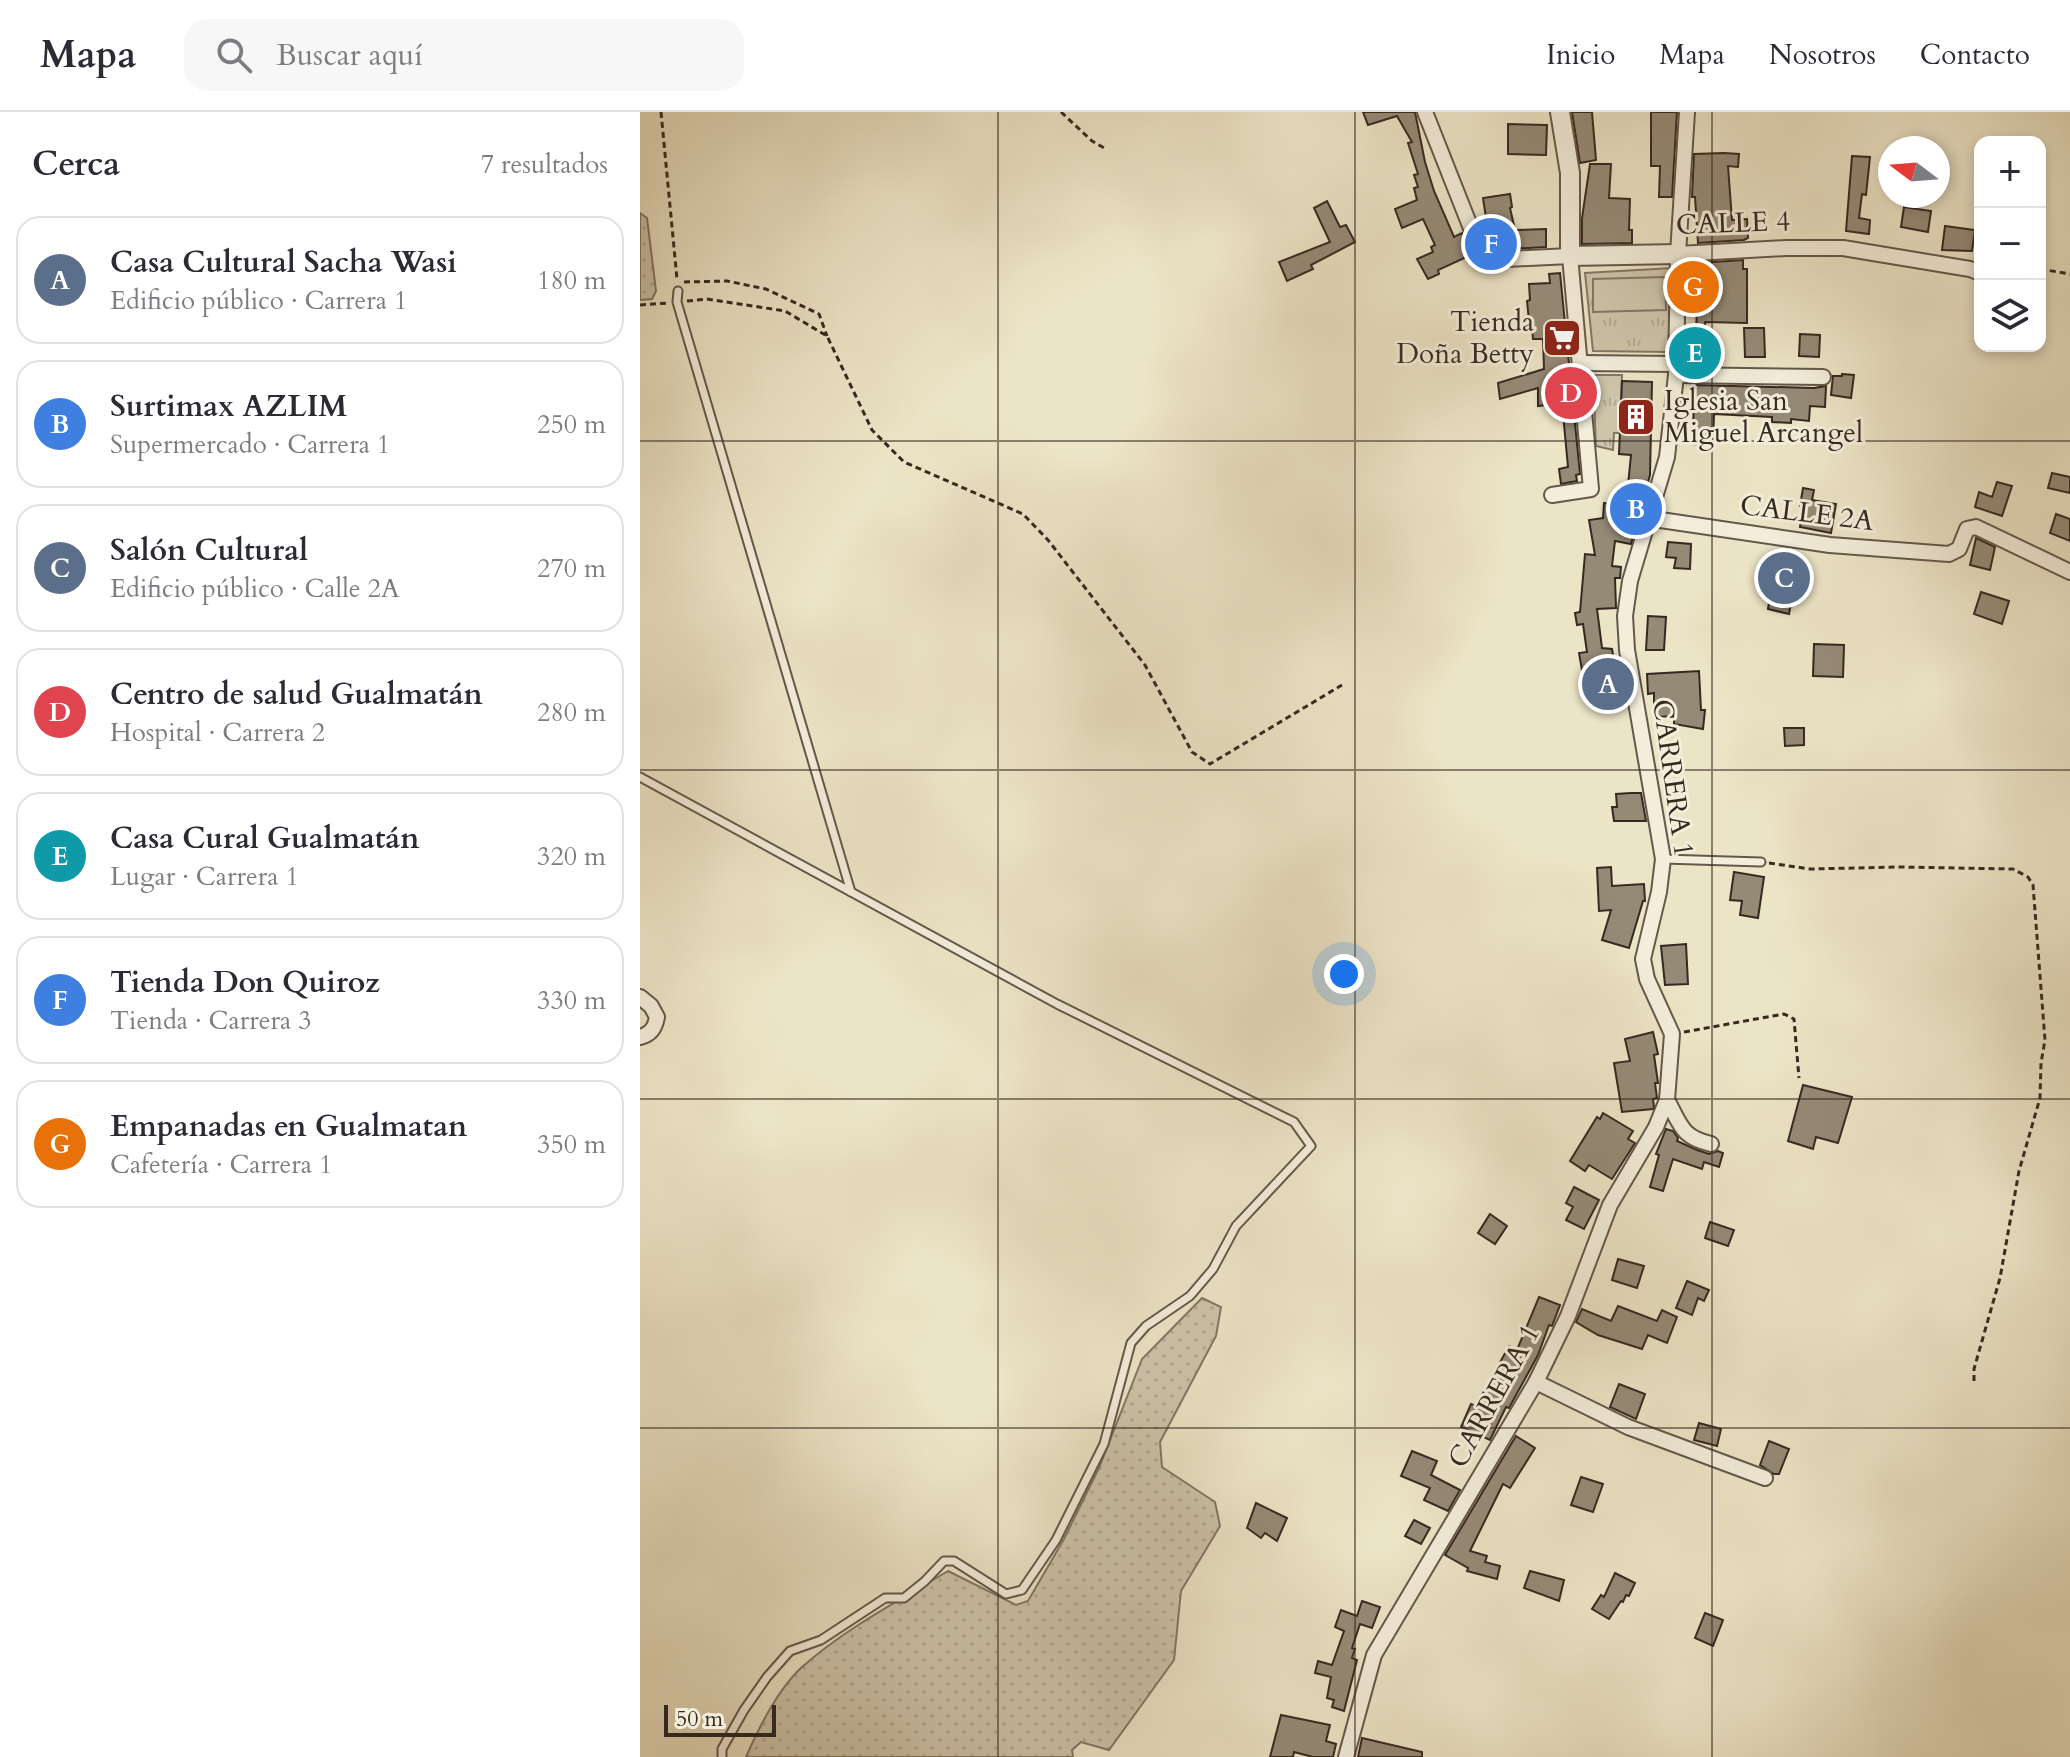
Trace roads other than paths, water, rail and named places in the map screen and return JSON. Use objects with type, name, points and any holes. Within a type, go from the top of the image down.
[{"type":"street","name":"CALLE 4","points":[[1425,112],[1476,241],[1487,256],[1507,259],[1843,248],[1974,271]]},
{"type":"street","points":[[1552,495],[1591,489],[1570,256],[1570,173],[1560,112]]},
{"type":"street","name":"CARRERA 1","points":[[1346,1757],[1374,1655],[1536,1382],[1568,1316],[1610,1205],[1656,1127],[1667,1100],[1672,1034],[1647,979],[1643,959],[1659,892],[1663,859],[1627,650],[1625,616],[1630,581],[1667,457],[1676,369],[1678,254],[1687,112]]},
{"type":"street","points":[[1581,363],[1823,377]]},
{"type":"street","name":"CALLE 2A","points":[[1647,518],[1830,545],[1949,554],[1959,549],[1967,529],[1976,527],[2070,572]]},
{"type":"street","points":[[640,997],[651,1006],[657,1017],[656,1026],[640,1037]]},
{"type":"street","points":[[1667,1100],[1686,1135],[1711,1144]]},
{"type":"street","points":[[1536,1382],[1628,1427],[1765,1478]]},
{"type":"lane","points":[[678,291],[677,302],[851,892]]},
{"type":"lane","points":[[640,777],[1057,1004],[1294,1122],[1311,1146],[1236,1226],[1213,1269],[1190,1296],[1146,1326],[1131,1343],[1104,1444],[1056,1540],[1022,1590],[1006,1594],[954,1561],[944,1561],[904,1598],[885,1598],[821,1640],[790,1651],[744,1710],[722,1749],[722,1757]]},
{"type":"lane","points":[[1663,859],[1761,862]]},
{"type":"place","name":"Tienda Don Quiroz","points":[[1491,244]]},
{"type":"place","name":"Empanadas en Gualmatan","points":[[1693,287]]},
{"type":"place","name":"Tienda Doña Betty","points":[[1562,338]]},
{"type":"place","name":"Casa Cural Gualmatán","points":[[1695,353]]},
{"type":"place","name":"Centro de salud Gualmatán","points":[[1571,393]]},
{"type":"place","name":"Iglesia San Miguel Arcangel","points":[[1636,417]]},
{"type":"place","name":"Surtimax AZLIM","points":[[1636,509]]},
{"type":"place","name":"Salón Cultural","points":[[1784,578]]},
{"type":"place","name":"Casa Cultural Sacha Wasi","points":[[1608,684]]}]
